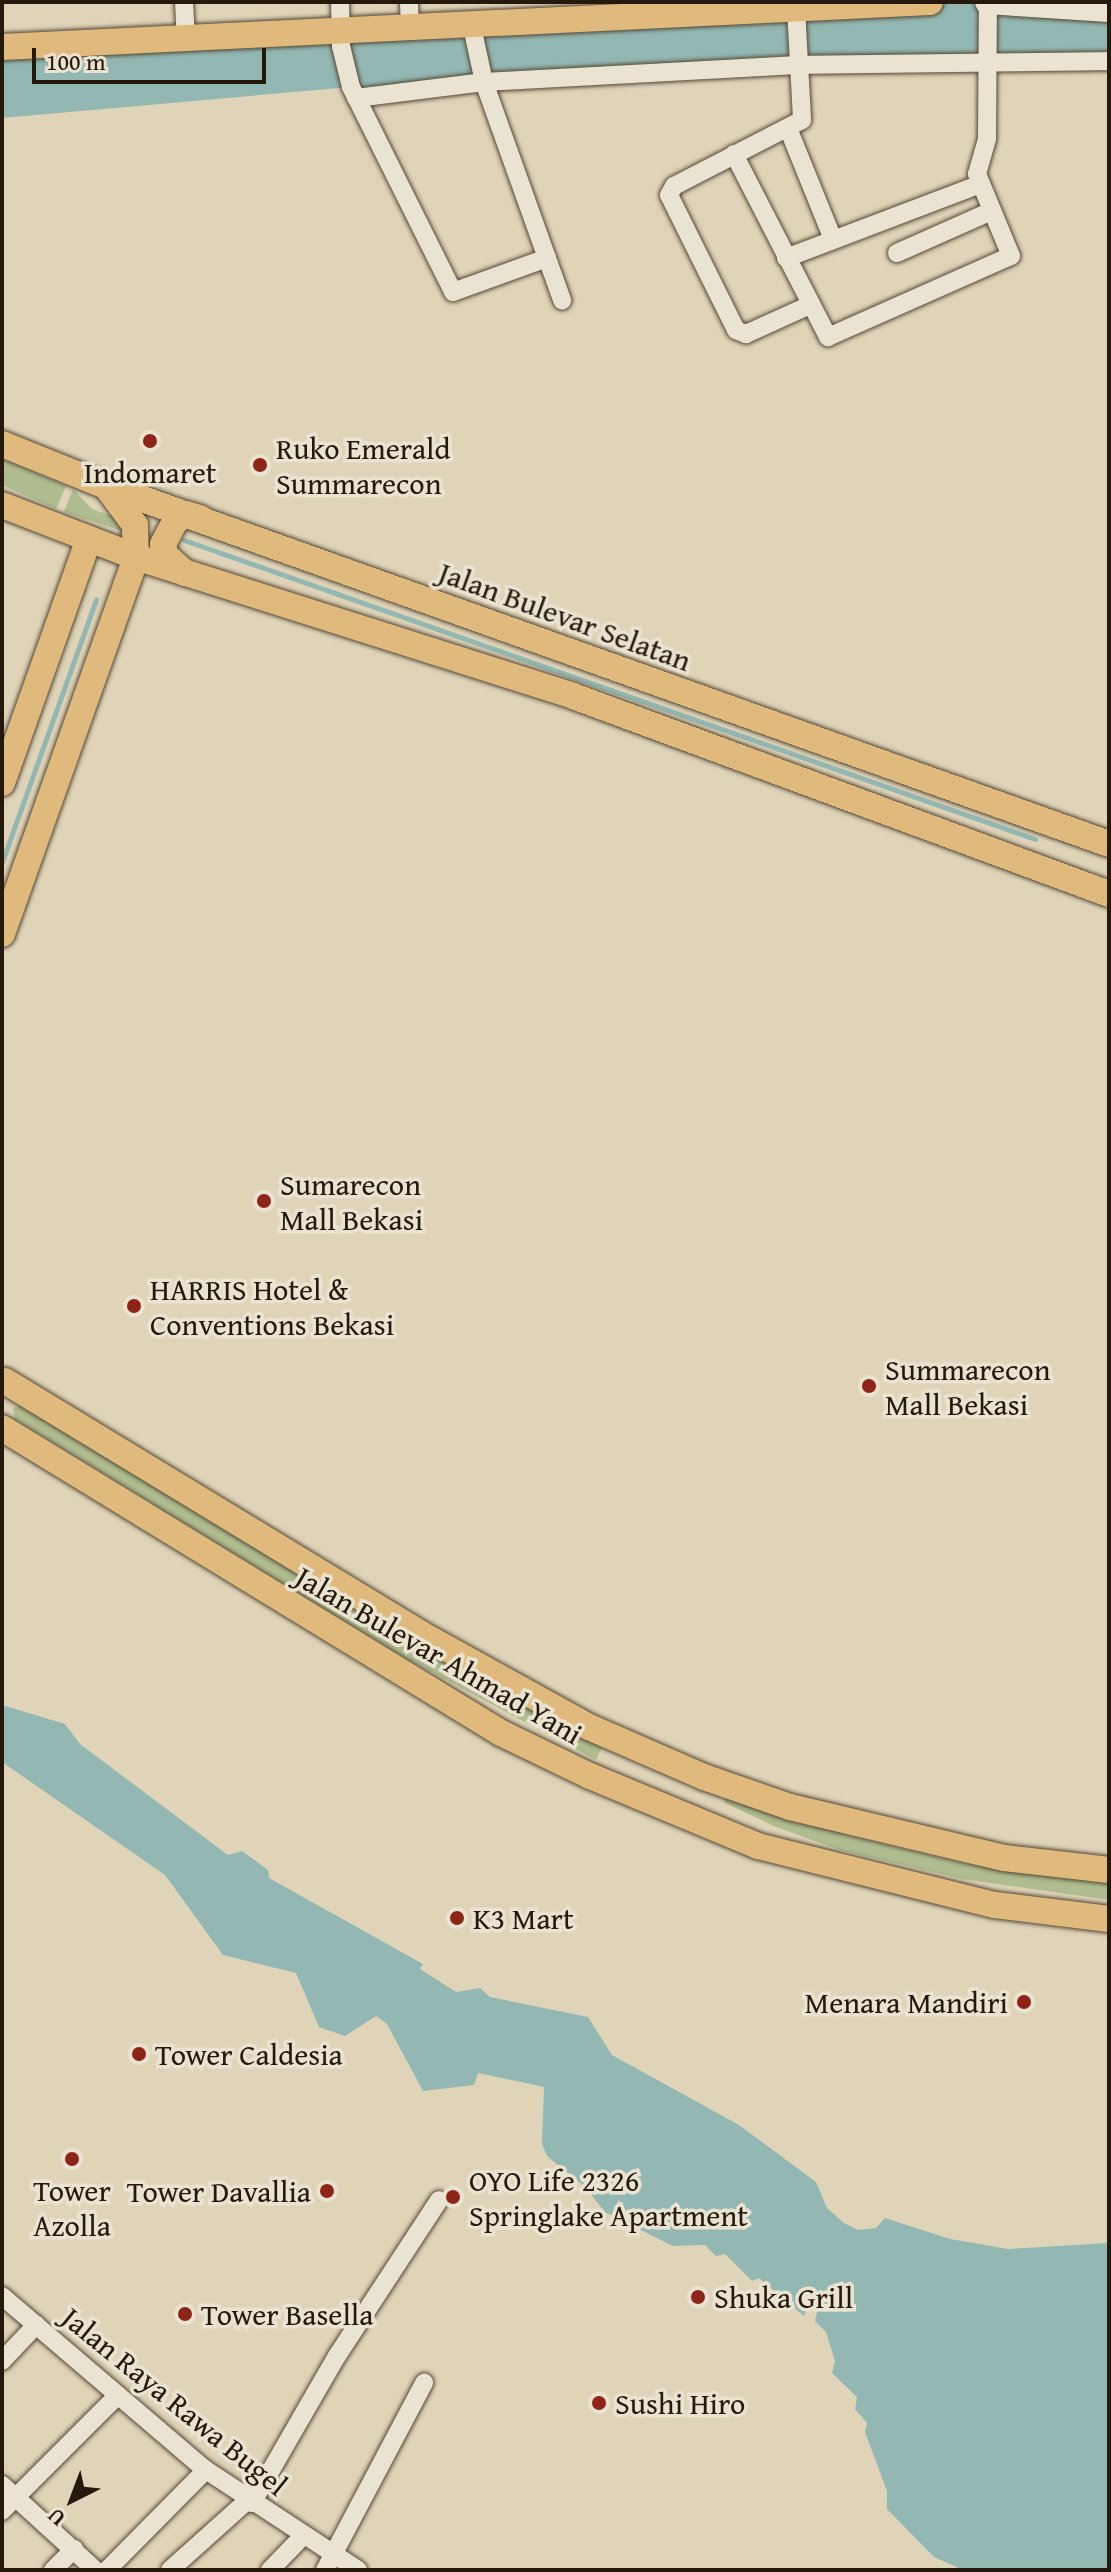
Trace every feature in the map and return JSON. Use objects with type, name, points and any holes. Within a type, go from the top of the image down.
[{"type":"main road","points":[[2,47],[186,39],[341,38],[409,14],[473,29],[751,5],[796,14],[853,4],[930,2]]},
{"type":"main road","name":"Jalan Bulevar Selatan","points":[[2,444],[106,486],[1109,844]]},
{"type":"main road","points":[[2,934],[133,567],[135,525],[106,486]]},
{"type":"main road","points":[[2,505],[89,539],[133,567]]},
{"type":"main road","points":[[185,573],[165,555],[163,544],[175,521],[186,514],[201,518]]},
{"type":"main road","points":[[2,783],[89,539]]},
{"type":"main road","points":[[79,568],[95,557],[133,567],[185,573],[573,696],[1109,894]]},
{"type":"main road","name":"Jalan Bulevar Ahmad Yani","points":[[3,1387],[419,1633],[589,1727],[704,1777],[817,1814],[1004,1858],[1109,1870]]},
{"type":"main road","name":"Jalan Bulevar Ahmad Yani","points":[[2,1428],[487,1725],[590,1776],[758,1846],[995,1905],[1109,1919]]},
{"type":"street","points":[[184,2],[186,39]]},
{"type":"street","points":[[340,2],[341,38],[354,93],[453,292],[547,258]]},
{"type":"street","points":[[734,154],[810,305],[833,338],[1011,256],[978,185],[987,138],[987,2],[1109,10]]},
{"type":"street","points":[[796,14],[804,117],[674,186],[669,195],[736,330],[746,334],[810,305]]},
{"type":"street","points":[[473,29],[483,77],[562,300]]},
{"type":"street","points":[[354,93],[483,77],[798,61],[1109,61]]},
{"type":"street","points":[[788,128],[832,237]]},
{"type":"street","points":[[786,258],[832,237],[978,185]]},
{"type":"street","points":[[897,253],[989,212]]},
{"type":"street","points":[[170,2570],[250,2501],[337,2356],[439,2200]]},
{"type":"street","name":"Jalan Raya Rawa Bugel","points":[[2,2296],[206,2470],[303,2536],[330,2562],[358,2570]]},
{"type":"street","points":[[2,2361],[36,2325]]},
{"type":"street","points":[[330,2562],[424,2383]]},
{"type":"street","points":[[2,2511],[9,2492],[118,2395]]},
{"type":"street","points":[[107,2570],[206,2470]]},
{"type":"street","points":[[9,2492],[95,2570]]},
{"type":"street","points":[[270,2570],[303,2536]]},
{"type":"street","points":[[53,2570],[74,2549]]},
{"type":"green space","points":[[2,459],[66,486],[56,509],[2,485]]},
{"type":"green space","points":[[73,489],[92,509],[129,522],[134,535],[64,512]]},
{"type":"green space","points":[[23,1405],[411,1643],[603,1745],[596,1760],[403,1657],[15,1419],[13,1408]]},
{"type":"green space","points":[[724,1796],[849,1836],[967,1864],[1109,1884],[1109,1900],[962,1879],[840,1850],[776,1827],[725,1803]]},
{"type":"water","points":[[930,2],[1109,10],[1109,61],[1029,60],[356,98],[351,87],[2,118],[2,47]]},
{"type":"water","points":[[2,1705],[65,1724],[80,1744],[228,1855],[242,1851],[268,1870],[269,1878],[423,1964],[420,1969],[456,1992],[480,1988],[490,1997],[588,2017],[612,2055],[739,2125],[816,2182],[827,2208],[858,2230],[876,2228],[885,2218],[950,2239],[1008,2249],[1109,2243],[1109,2570],[963,2570],[934,2557],[887,2509],[887,2491],[865,2432],[867,2423],[855,2409],[857,2397],[832,2373],[835,2361],[826,2332],[815,2321],[820,2299],[813,2295],[804,2316],[759,2278],[752,2281],[725,2254],[716,2256],[705,2245],[673,2246],[605,2212],[585,2187],[547,2156],[542,2144],[544,2087],[478,2073],[474,2085],[423,2091],[387,2024],[376,2016],[345,2036],[319,2027],[296,1973],[223,1955],[165,1875],[2,1762]]},
{"type":"waterway","points":[[184,540],[1035,839]]},
{"type":"waterway","points":[[2,862],[96,599]]},
{"type":"place","name":"Indomaret","points":[[150,441]]},
{"type":"place","name":"Ruko Emerald Summarecon","points":[[260,465]]},
{"type":"place","name":"Sumarecon Mall Bekasi","points":[[264,1201]]},
{"type":"place","name":"HARRIS Hotel & Conventions Bekasi","points":[[134,1306]]},
{"type":"place","name":"Summarecon Mall Bekasi","points":[[869,1386]]},
{"type":"place","name":"K3 Mart","points":[[457,1918]]},
{"type":"place","name":"Menara Mandiri","points":[[1024,2002]]},
{"type":"place","name":"Tower Caldesia","points":[[139,2054]]},
{"type":"place","name":"Tower Azolla","points":[[72,2159]]},
{"type":"place","name":"Tower Davallia","points":[[327,2191]]},
{"type":"place","name":"OYO Life 2326 Springlake Apartment","points":[[453,2197]]},
{"type":"place","name":"Shuka Grill","points":[[698,2297]]},
{"type":"place","name":"Tower Basella","points":[[185,2314]]},
{"type":"place","name":"Sushi Hiro","points":[[599,2403]]}]
